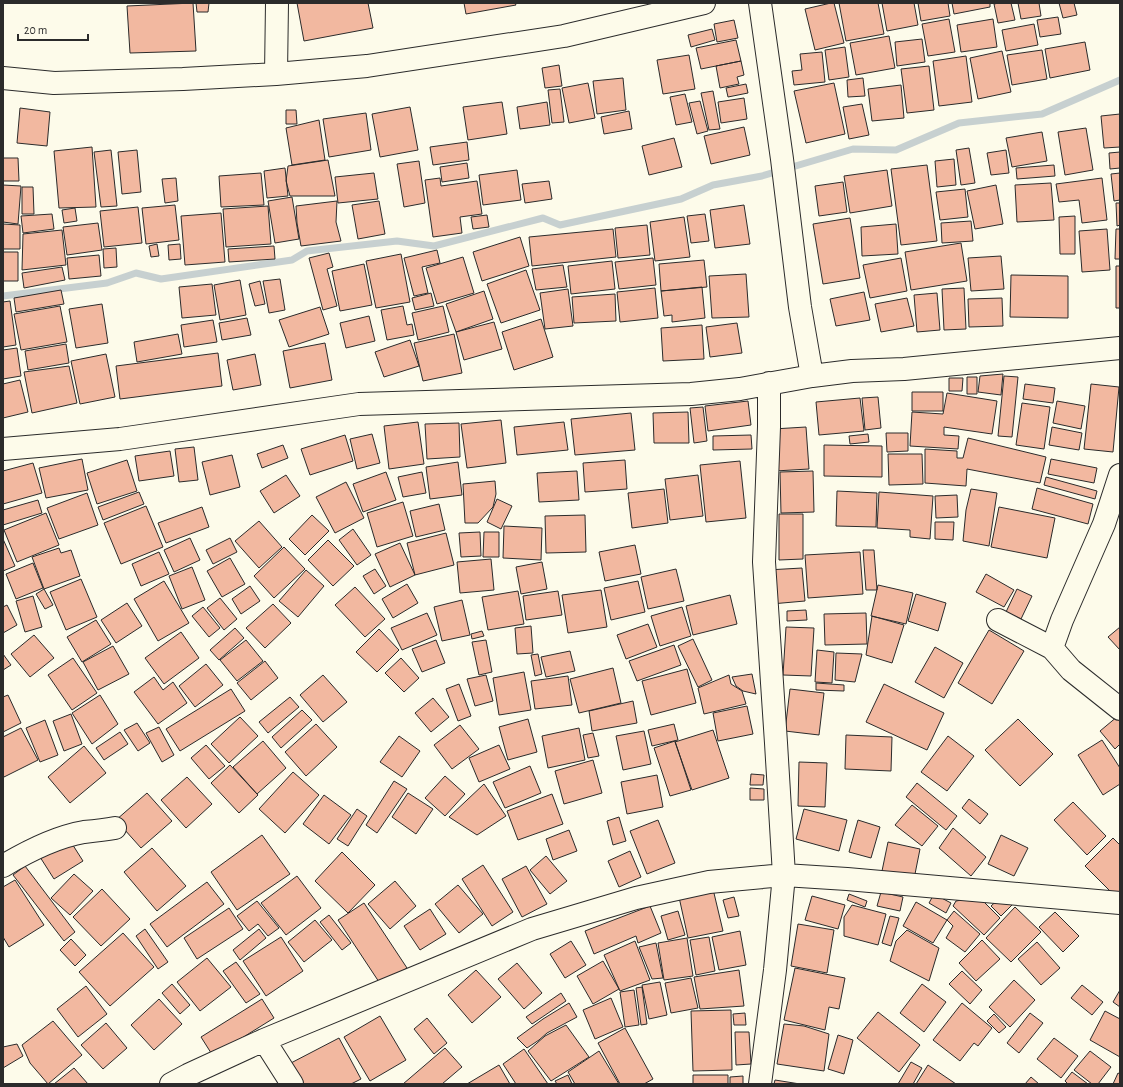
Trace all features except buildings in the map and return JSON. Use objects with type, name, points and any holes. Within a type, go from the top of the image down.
[{"type":"street","points":[[276,74],[277,3]]},
{"type":"street","points":[[3,78],[54,83],[183,79],[276,74],[367,66],[564,36],[704,3]]},
{"type":"street","points":[[760,3],[782,158],[800,307],[812,376]]},
{"type":"street","points":[[3,449],[120,439],[359,404],[691,394],[740,389],[812,376],[852,371],[912,368],[1120,348]]},
{"type":"street","points":[[760,1084],[775,970],[784,875],[764,562],[769,427],[769,383]]},
{"type":"street","points":[[1052,648],[1062,620],[1104,524],[1120,475]]},
{"type":"street","points":[[998,620],[1052,648],[1071,670],[1120,709]]},
{"type":"street","points":[[3,866],[24,853],[52,841],[82,832],[115,828]]},
{"type":"street","points":[[171,1084],[264,1040],[532,929],[636,898],[709,882],[784,875],[847,879],[1120,904]]},
{"type":"street","points":[[264,1040],[292,1084]]},
{"type":"waterway","points":[[3,296],[107,283],[136,273],[161,279],[292,260],[307,251],[397,241],[434,246],[543,218],[560,225],[681,199],[713,185],[762,176],[853,149],[896,150],[959,123],[1042,114],[1120,80]]}]
